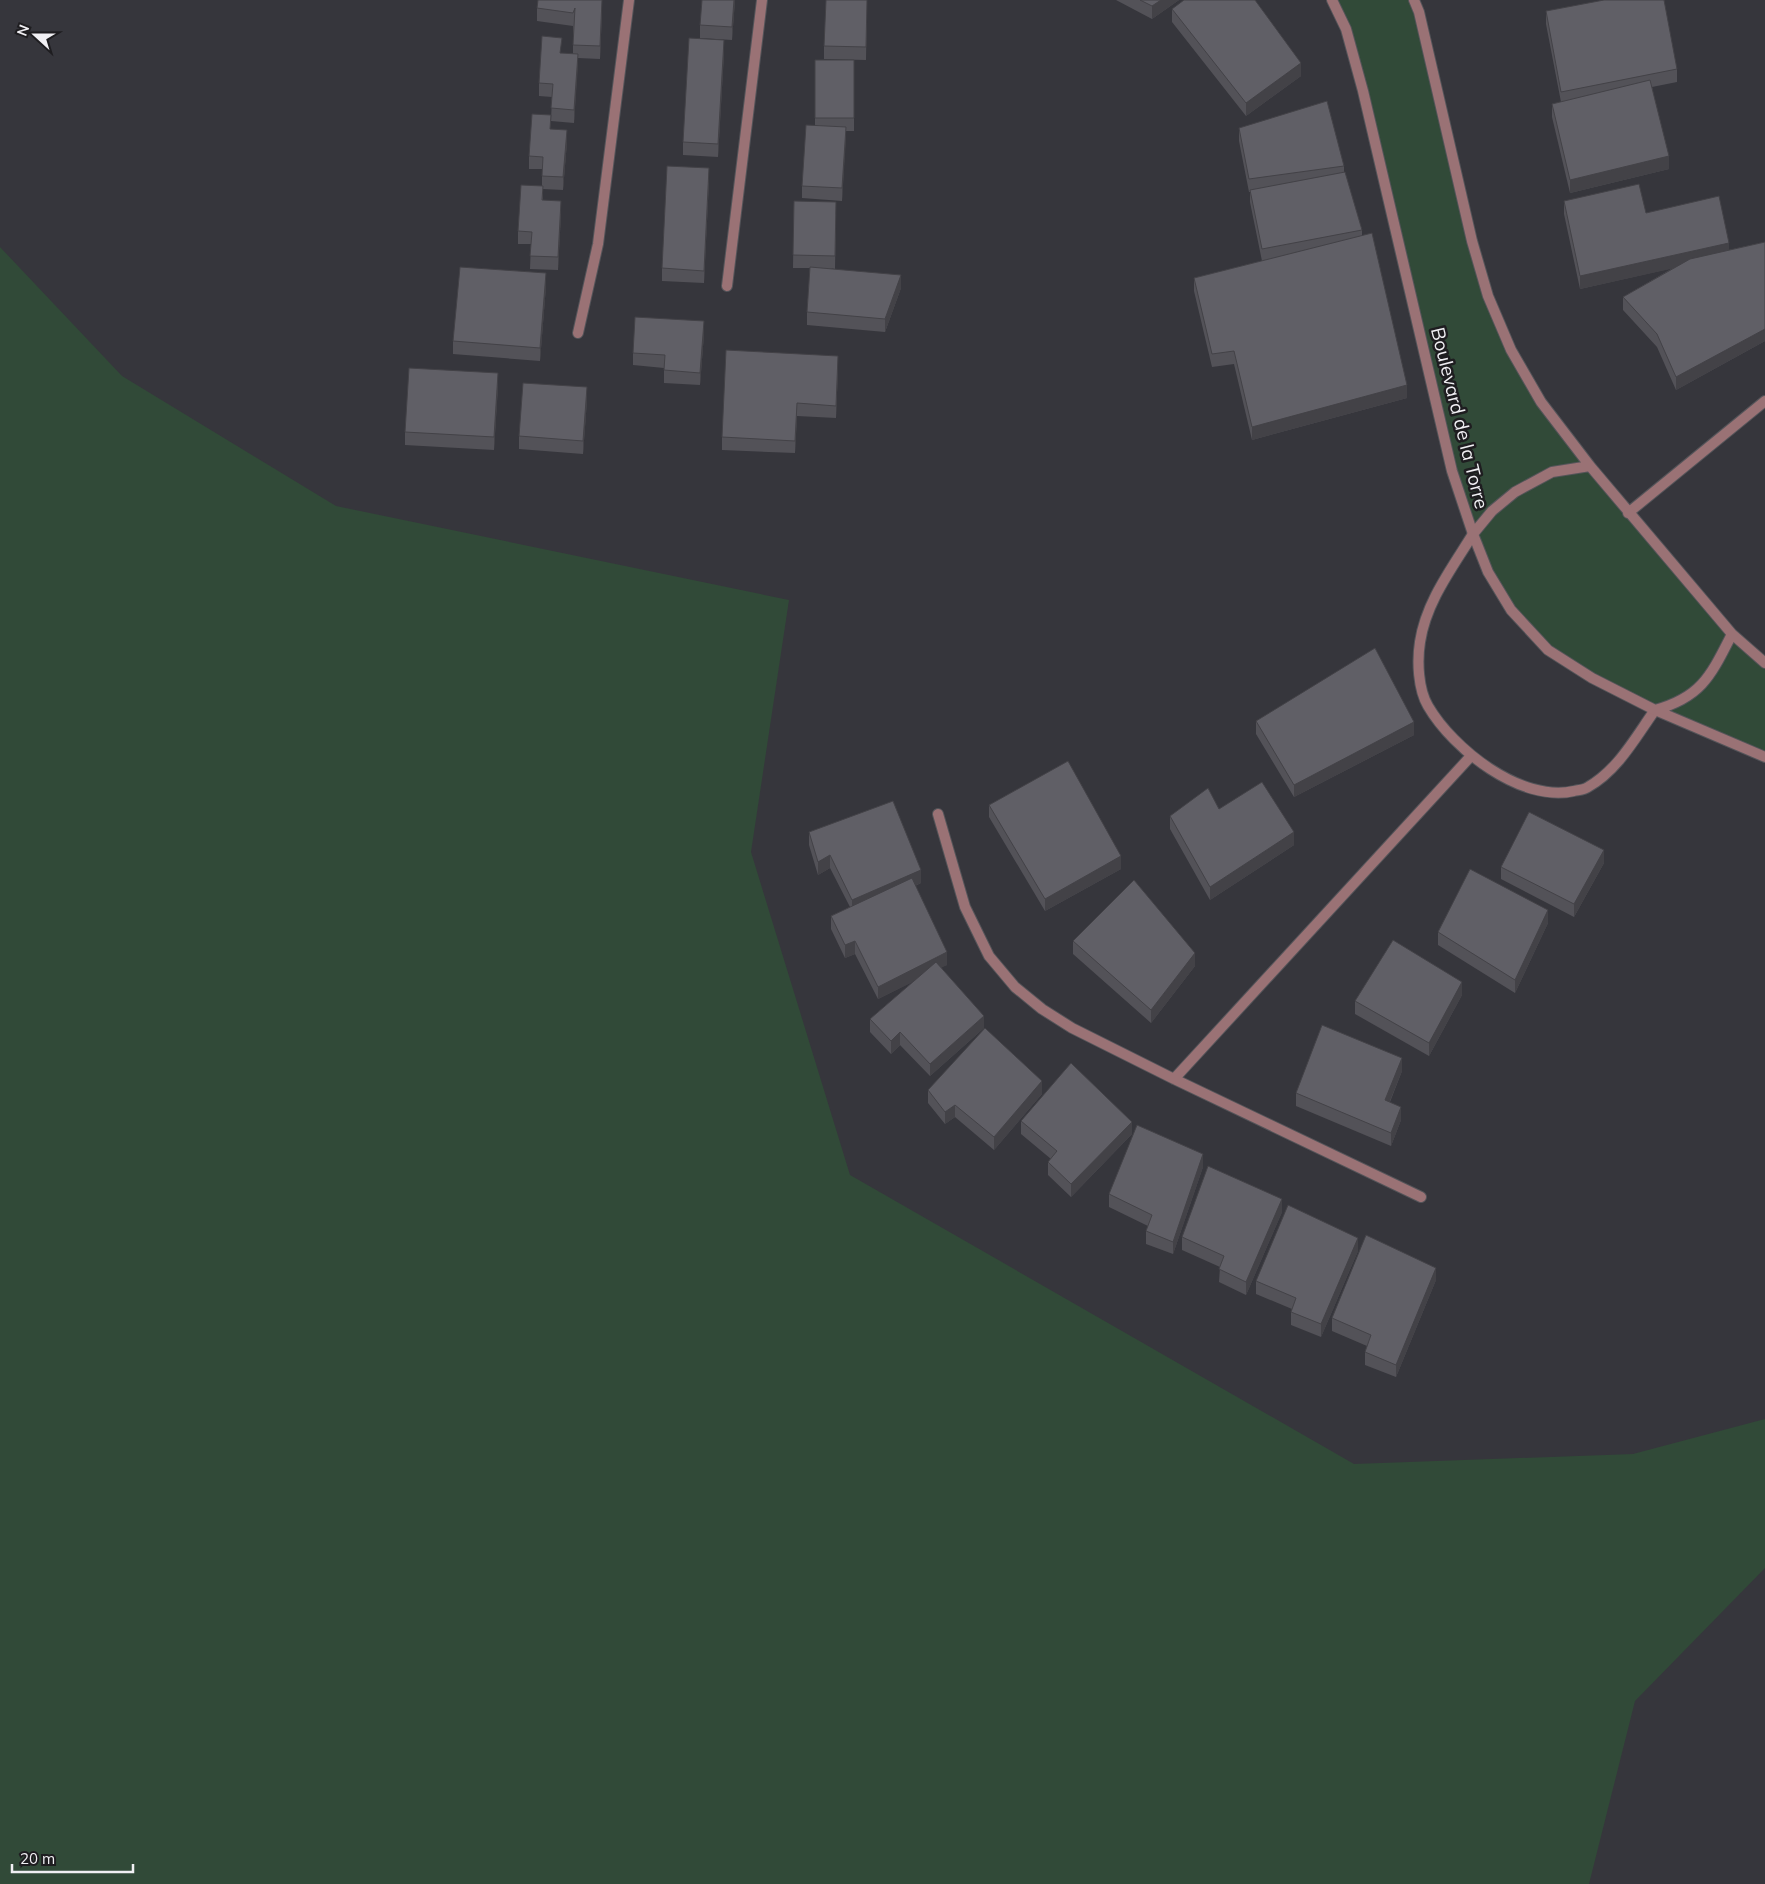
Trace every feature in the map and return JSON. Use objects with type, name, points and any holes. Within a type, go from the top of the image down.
[{"type":"street","points":[[578,334],[598,244],[629,0]]},
{"type":"street","points":[[727,286],[762,0]]},
{"type":"street","name":"Boulevard de la Torre","points":[[1332,0],[1346,29],[1364,91],[1452,471],[1488,572],[1511,610],[1548,650],[1592,678],[1654,710],[1765,757]]},
{"type":"street","points":[[1414,0],[1419,12],[1472,241],[1488,296],[1511,350],[1541,402],[1590,466],[1732,634],[1765,663]]},
{"type":"street","points":[[1628,512],[1765,401]]},
{"type":"street","points":[[1590,466],[1552,472],[1515,492],[1492,511],[1473,534],[1439,589],[1426,617],[1419,644],[1419,679],[1427,704],[1443,727],[1472,756],[1502,776],[1531,789],[1561,794],[1587,788],[1617,764],[1654,710],[1674,705],[1689,696],[1706,680],[1732,634]]},
{"type":"street","points":[[1174,1078],[1472,756]]},
{"type":"street","points":[[938,814],[965,907],[989,956],[1015,987],[1042,1009],[1072,1028],[1421,1197]]},
{"type":"green space","points":[[1332,0],[1414,0],[1488,296],[1541,402],[1628,513],[1765,663],[1765,757],[1655,710],[1548,650],[1511,610],[1488,572],[1452,471],[1363,91]]},
{"type":"green space","points":[[0,247],[122,376],[336,506],[789,600],[751,852],[850,1175],[1354,1464],[1633,1454],[1765,1419],[1765,1568],[1635,1701],[1589,1884],[0,1884]]},
{"type":"building","points":[[538,0],[602,0],[600,46],[573,45],[575,8],[573,13],[537,8]]},
{"type":"building","points":[[702,0],[734,0],[732,27],[700,25]]},
{"type":"building","points":[[826,0],[867,0],[866,47],[824,46]]},
{"type":"building","points":[[1140,0],[1161,0],[1152,6]]},
{"type":"building","points":[[1184,0],[1255,0],[1301,63],[1246,103],[1172,9]]},
{"type":"building","points":[[1604,0],[1664,0],[1677,69],[1561,92],[1546,11]]},
{"type":"building","points":[[542,36],[562,38],[560,53],[578,54],[574,110],[551,108],[553,84],[539,83]]},
{"type":"building","points":[[689,38],[724,40],[718,144],[683,142]]},
{"type":"building","points":[[815,60],[854,60],[854,118],[815,118]]},
{"type":"building","points":[[1650,80],[1669,156],[1570,180],[1552,104]]},
{"type":"building","points":[[1327,101],[1344,166],[1249,179],[1239,128]]},
{"type":"building","points":[[532,114],[551,115],[550,129],[567,130],[563,177],[542,176],[543,157],[529,156]]},
{"type":"building","points":[[806,125],[846,127],[842,188],[802,186]]},
{"type":"building","points":[[667,166],[709,168],[704,271],[662,268]]},
{"type":"building","points":[[1345,172],[1362,230],[1262,249],[1250,190]]},
{"type":"building","points":[[1639,184],[1646,213],[1719,196],[1729,243],[1580,276],[1564,201]]},
{"type":"building","points":[[521,185],[543,186],[542,200],[561,201],[558,257],[530,256],[532,232],[518,231]]},
{"type":"building","points":[[794,201],[836,202],[835,256],[793,255]]},
{"type":"building","points":[[1372,233],[1407,385],[1252,427],[1234,351],[1212,354],[1194,278]]},
{"type":"building","points":[[1765,242],[1765,329],[1676,377],[1657,334],[1623,297],[1690,259]]},
{"type":"building","points":[[460,267],[546,273],[540,348],[453,341]]},
{"type":"building","points":[[810,267],[901,275],[885,319],[807,312]]},
{"type":"building","points":[[635,317],[704,321],[700,373],[664,370],[665,355],[633,353]]},
{"type":"building","points":[[726,350],[838,356],[836,406],[797,403],[795,441],[722,437]]},
{"type":"building","points":[[409,368],[498,373],[494,437],[405,432]]},
{"type":"building","points":[[523,383],[587,387],[583,441],[519,436]]},
{"type":"building","points":[[1375,648],[1414,722],[1294,785],[1256,721]]},
{"type":"building","points":[[1068,761],[1121,856],[1045,899],[989,805]]},
{"type":"building","points":[[1262,782],[1294,832],[1210,887],[1170,816],[1208,788],[1219,809]]},
{"type":"building","points":[[893,801],[921,870],[852,900],[830,855],[818,862],[809,832]]},
{"type":"building","points":[[1529,812],[1604,850],[1574,904],[1501,867]]},
{"type":"building","points":[[1470,869],[1548,910],[1515,980],[1438,932]]},
{"type":"building","points":[[912,878],[947,952],[878,987],[855,941],[845,945],[831,916]]},
{"type":"building","points":[[1134,880],[1195,953],[1151,1010],[1073,941]]},
{"type":"building","points":[[1393,940],[1462,982],[1429,1043],[1355,1001]]},
{"type":"building","points":[[936,962],[984,1016],[930,1064],[900,1032],[891,1041],[870,1019]]},
{"type":"building","points":[[1322,1025],[1402,1058],[1385,1100],[1401,1107],[1391,1133],[1296,1093]]},
{"type":"building","points":[[985,1028],[1042,1081],[994,1137],[955,1105],[945,1112],[928,1090]]},
{"type":"building","points":[[1071,1063],[1132,1122],[1071,1184],[1048,1162],[1057,1151],[1021,1121]]},
{"type":"building","points":[[1137,1125],[1203,1154],[1173,1242],[1146,1231],[1152,1215],[1109,1194]]},
{"type":"building","points":[[1208,1166],[1282,1199],[1246,1282],[1219,1269],[1224,1256],[1182,1237]]},
{"type":"building","points":[[1288,1205],[1358,1238],[1321,1324],[1291,1312],[1296,1298],[1256,1281]]},
{"type":"building","points":[[1366,1235],[1436,1268],[1396,1365],[1365,1352],[1371,1335],[1332,1318]]}]
